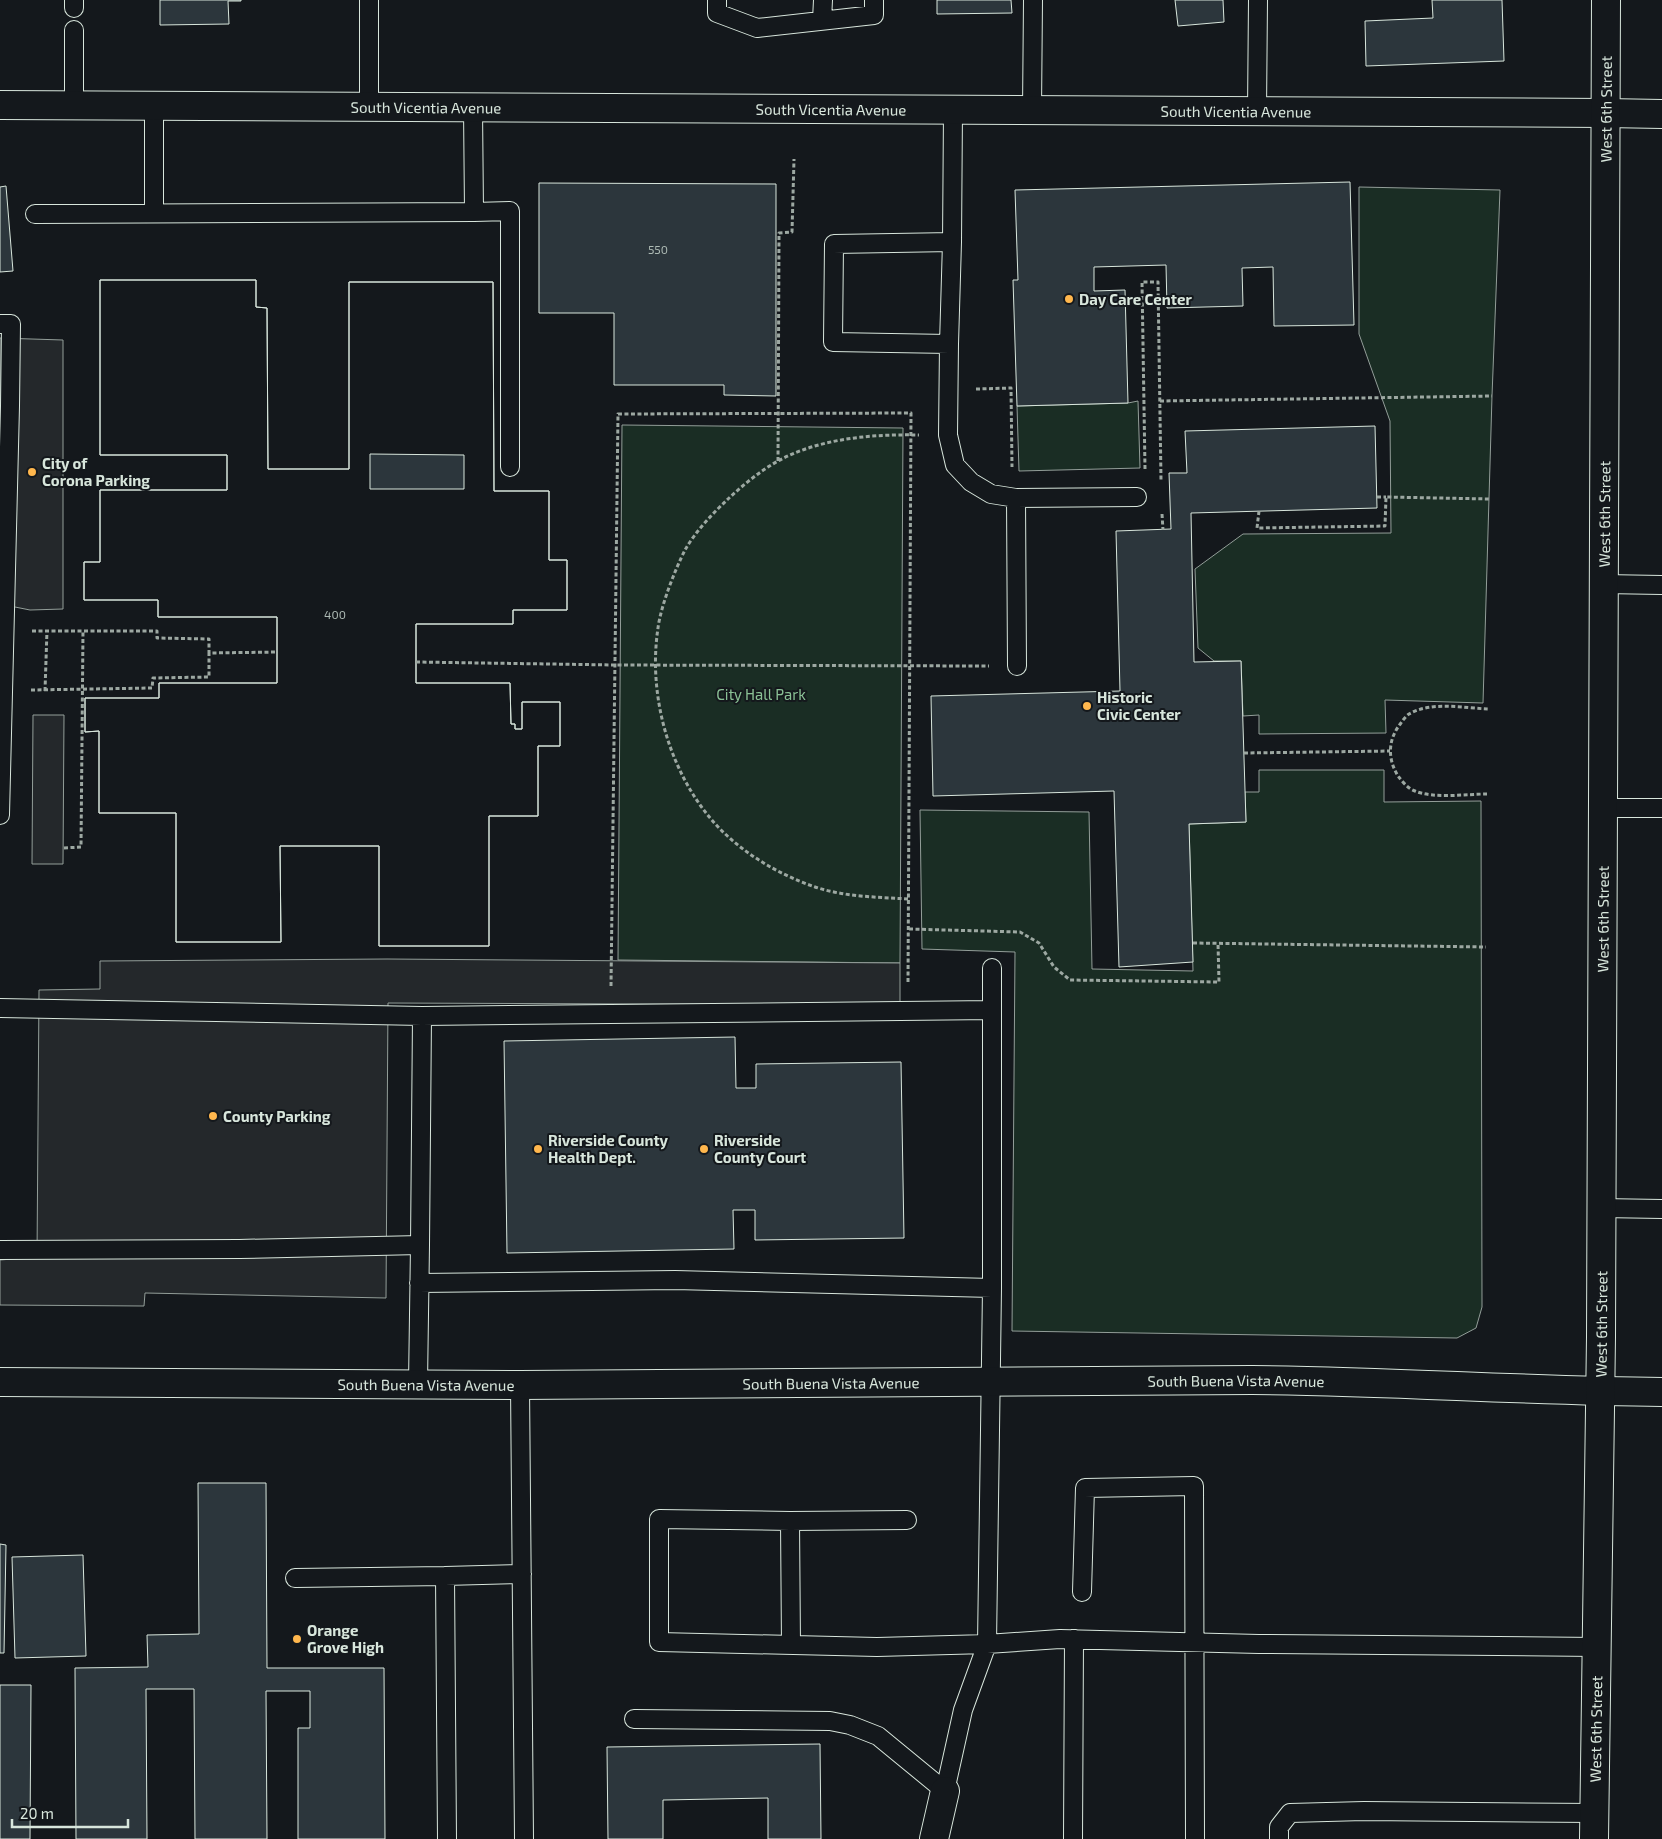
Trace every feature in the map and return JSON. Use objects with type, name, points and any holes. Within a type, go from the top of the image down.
[{"type":"street","name":"West 6th Street","points":[[1594,1826],[1600,1392],[1606,0]]},
{"type":"street","name":"South Vicentia Avenue","points":[[0,105],[1662,114]]},
{"type":"street","name":"South Buena Vista Avenue","points":[[0,1382],[520,1385],[1325,1381],[1522,1390],[1662,1392]]},
{"type":"street","points":[[934,1839],[945,1791]]},
{"type":"lane","points":[[369,0],[369,107]]},
{"type":"lane","points":[[718,0],[717,13],[757,28],[874,15],[874,0]]},
{"type":"lane","points":[[822,20],[823,0]]},
{"type":"lane","points":[[1032,110],[1033,0]]},
{"type":"lane","points":[[1257,111],[1258,0]]},
{"type":"lane","points":[[74,30],[74,105]]},
{"type":"lane","points":[[154,107],[154,213]]},
{"type":"lane","points":[[473,108],[474,212]]},
{"type":"lane","points":[[953,110],[948,435],[955,465],[971,482],[990,494],[1016,498],[1137,497]]},
{"type":"lane","points":[[34,214],[510,211],[510,467]]},
{"type":"lane","points":[[949,344],[833,342],[834,244],[952,242]]},
{"type":"lane","points":[[0,324],[11,324],[2,611],[0,814]]},
{"type":"lane","points":[[1016,498],[1017,666]]},
{"type":"lane","points":[[1604,584],[1662,584]]},
{"type":"lane","points":[[1602,808],[1662,808]]},
{"type":"lane","points":[[634,1719],[830,1721],[850,1725],[878,1736],[945,1791],[963,1710],[987,1644],[992,1382],[992,968]]},
{"type":"lane","points":[[0,1008],[422,1016],[992,1010]]},
{"type":"lane","points":[[418,1384],[422,1016]]},
{"type":"lane","points":[[1601,1208],[1662,1209]]},
{"type":"lane","points":[[0,1250],[239,1249],[420,1245]]},
{"type":"lane","points":[[420,1283],[675,1280],[992,1288]]},
{"type":"lane","points":[[520,1385],[524,1839]]},
{"type":"lane","points":[[1082,1592],[1085,1488],[1194,1486],[1195,1839]]},
{"type":"lane","points":[[907,1520],[659,1519],[659,1642],[877,1647],[1074,1639],[1597,1647]]},
{"type":"lane","points":[[790,1521],[792,1645]]},
{"type":"lane","points":[[295,1578],[522,1574]]},
{"type":"lane","points":[[444,1576],[446,1839]]},
{"type":"lane","points":[[1073,1839],[1074,1639]]},
{"type":"lane","points":[[1279,1839],[1279,1827],[1290,1813],[1364,1811],[1594,1826]]},
{"type":"path","points":[[778,461],[779,233],[792,232],[794,159]]},
{"type":"path","points":[[1145,474],[1142,282],[1158,282],[1161,487]]},
{"type":"path","points":[[973,389],[1011,388],[1012,476]]},
{"type":"path","points":[[1160,401],[1492,396]]},
{"type":"path","points":[[610,1014],[618,414],[911,413],[908,1011]]},
{"type":"path","points":[[908,899],[861,896],[816,888],[777,871],[740,848],[711,819],[686,784],[669,745],[659,704],[656,665],[658,627],[670,586],[686,549],[719,507],[744,484],[778,461],[821,444],[864,437],[948,435]]},
{"type":"path","points":[[1377,497],[1491,499]]},
{"type":"path","points":[[1259,511],[1257,528],[1385,526],[1386,497]]},
{"type":"path","points":[[1162,506],[1162,530]]},
{"type":"path","points":[[47,630],[157,631],[156,638],[209,639],[209,653],[208,677],[153,678],[152,688],[45,690],[47,630]]},
{"type":"path","points":[[64,848],[81,847],[83,631]]},
{"type":"path","points":[[209,653],[277,652]]},
{"type":"path","points":[[416,662],[615,665],[1017,666]]},
{"type":"path","points":[[1487,794],[1426,795],[1412,790],[1401,780],[1393,767],[1390,751],[1392,738],[1407,715],[1436,706],[1488,709]]},
{"type":"path","points":[[1244,753],[1390,751]]},
{"type":"path","points":[[909,930],[1020,932],[1039,943],[1054,967],[1070,980],[1219,982],[1218,943]]},
{"type":"path","points":[[1193,943],[1486,947]]},
{"type":"green space","points":[[1359,187],[1500,190],[1483,703],[1385,700],[1386,733],[1259,734],[1259,715],[1243,716],[1241,661],[1214,661],[1198,648],[1195,569],[1243,534],[1391,533],[1390,421],[1359,334]]},
{"type":"green space","points":[[1138,401],[1140,468],[1019,471],[1017,406],[1128,403]]},
{"type":"green space","name":"City Hall Park","points":[[622,425],[903,428],[900,963],[618,960]]},
{"type":"green space","points":[[1259,770],[1384,770],[1384,802],[1481,801],[1482,1307],[1476,1328],[1457,1338],[1012,1331],[1015,952],[922,949],[920,810],[1089,812],[1092,969],[1193,971],[1189,824],[1246,822],[1245,792],[1259,792]]},
{"type":"shaded area","name":"City of Corona Parking","points":[[0,338],[63,340],[63,609],[30,610],[0,604]]},
{"type":"shaded area","points":[[33,715],[64,715],[63,864],[32,864]]},
{"type":"shaded area","name":"County Parking","points":[[387,959],[900,963],[900,1005],[388,1003],[386,1298],[145,1293],[144,1306],[0,1305],[0,1260],[37,1257],[39,990],[100,989],[100,961]]},
{"type":"building","points":[[160,0],[241,1],[228,1],[229,24],[160,25]]},
{"type":"building","points":[[937,0],[1011,0],[1012,13],[937,14]]},
{"type":"building","points":[[1175,0],[1223,0],[1224,22],[1178,26]]},
{"type":"building","points":[[1432,0],[1502,0],[1504,61],[1366,66],[1365,21],[1433,18]]},
{"type":"building","name":"Day Care Center","points":[[1350,182],[1354,325],[1274,326],[1273,267],[1242,268],[1243,306],[1167,308],[1166,265],[1094,267],[1094,291],[1125,290],[1128,403],[1017,406],[1013,280],[1018,280],[1015,190]]},
{"type":"building","points":[[539,183],[776,184],[776,396],[724,395],[724,385],[614,385],[614,313],[539,313]]},
{"type":"building","points":[[6,186],[13,271],[0,272],[0,187]]},
{"type":"building","points":[[100,280],[256,280],[256,307],[267,308],[268,469],[349,469],[349,282],[493,282],[494,491],[549,491],[549,560],[567,560],[567,610],[513,610],[513,624],[416,624],[416,683],[510,683],[511,724],[515,724],[515,729],[522,729],[522,702],[560,702],[560,746],[538,746],[538,816],[489,816],[489,946],[379,946],[379,846],[280,846],[281,942],[176,942],[176,813],[99,813],[99,731],[85,732],[85,698],[159,698],[159,683],[277,683],[277,617],[158,617],[158,600],[84,600],[84,562],[100,562],[100,490],[227,490],[227,455],[100,455]],"holes":[[[370,454],[464,455],[464,489],[370,489]]]},
{"type":"building","points":[[100,280],[256,280],[256,307],[267,308],[268,469],[349,469],[349,282],[493,282],[494,491],[549,491],[549,560],[567,560],[567,610],[513,610],[513,624],[416,624],[416,683],[510,683],[511,724],[515,724],[515,729],[522,729],[522,702],[560,702],[560,746],[538,746],[538,816],[489,816],[489,946],[379,946],[379,846],[280,846],[281,942],[176,942],[176,813],[99,813],[99,731],[85,732],[85,698],[159,698],[159,683],[277,683],[277,617],[158,617],[158,600],[84,600],[84,562],[100,562],[100,490],[227,490],[227,455],[100,455]]},
{"type":"building","name":"Historic Civic Center","points":[[1375,426],[1377,508],[1191,513],[1194,662],[1241,661],[1246,822],[1189,824],[1193,962],[1119,967],[1114,791],[933,796],[931,696],[1120,691],[1116,531],[1171,529],[1169,473],[1187,473],[1185,431]]},
{"type":"building","name":"Riverside County Court","points":[[735,1037],[736,1088],[756,1088],[756,1064],[901,1062],[904,1238],[755,1240],[755,1210],[733,1210],[734,1249],[507,1253],[504,1041]]},
{"type":"building","points":[[198,1483],[266,1483],[267,1668],[384,1668],[385,1839],[298,1839],[298,1728],[310,1728],[310,1691],[266,1691],[267,1839],[195,1839],[194,1689],[146,1689],[147,1839],[76,1839],[75,1668],[148,1667],[147,1635],[199,1634]]},
{"type":"building","points":[[0,1544],[6,1545],[4,1653],[0,1653]]},
{"type":"building","points":[[83,1555],[86,1656],[15,1658],[12,1557]]},
{"type":"building","points":[[0,1685],[31,1685],[30,1839],[0,1839]]},
{"type":"building","points":[[820,1744],[821,1839],[768,1839],[768,1798],[663,1800],[663,1839],[608,1839],[607,1747]]},
{"type":"place","name":"Day Care Center","points":[[1069,299]]},
{"type":"place","name":"City of Corona Parking","points":[[32,472]]},
{"type":"place","name":"Historic Civic Center","points":[[1087,706]]},
{"type":"place","name":"County Parking","points":[[213,1116]]},
{"type":"place","name":"Riverside County Health Dept.","points":[[538,1149]]},
{"type":"place","name":"Riverside County Court","points":[[704,1149]]},
{"type":"place","name":"Orange Grove High","points":[[297,1639]]}]
